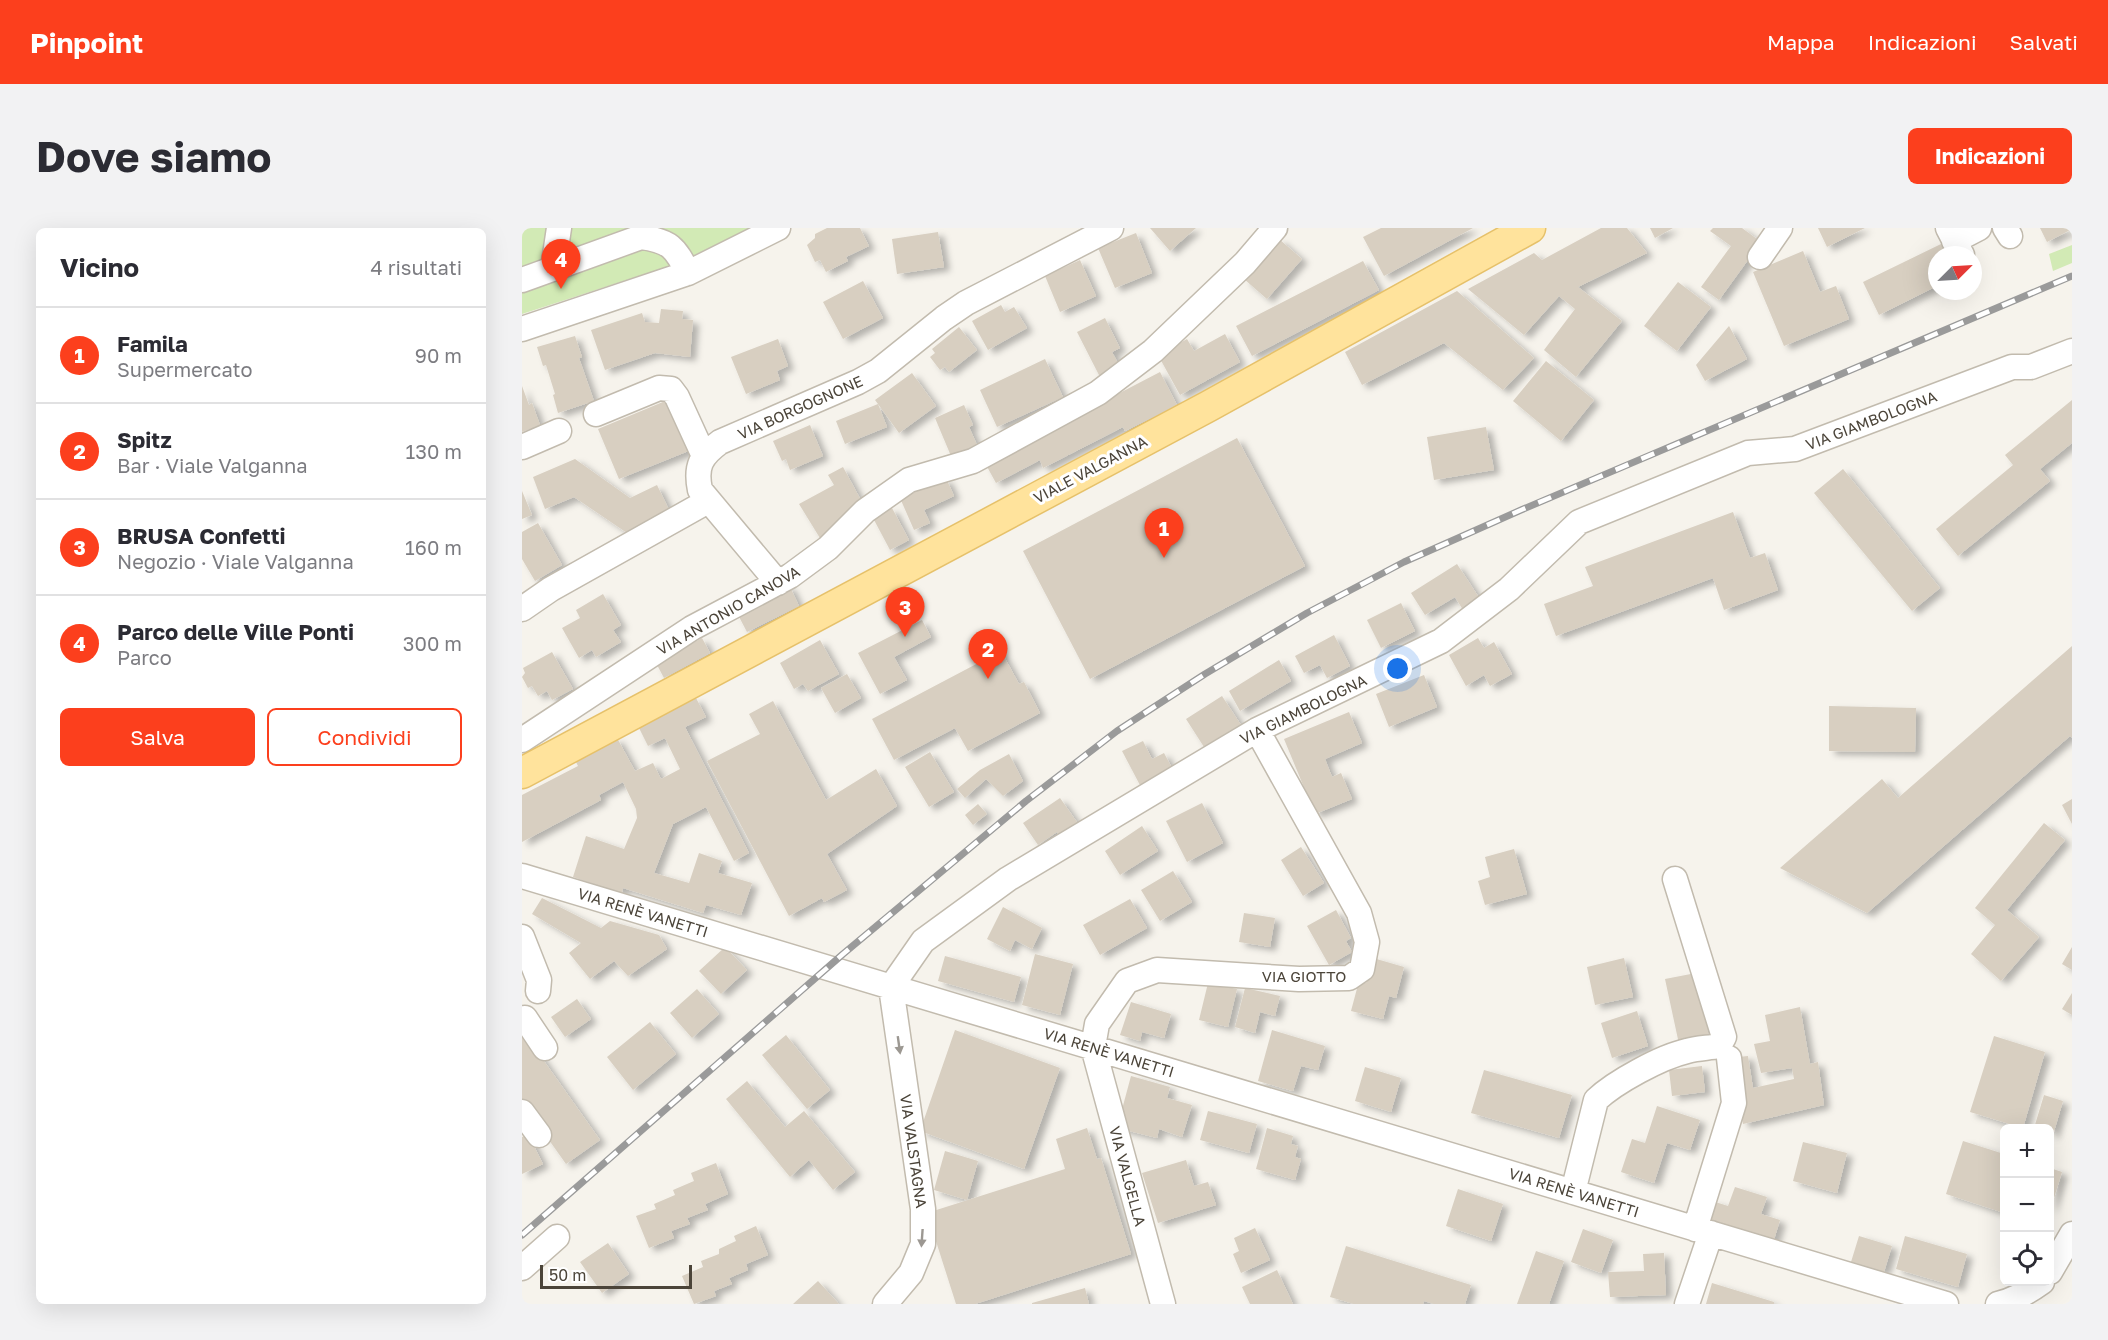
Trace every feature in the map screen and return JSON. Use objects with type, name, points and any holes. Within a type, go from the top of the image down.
[{"type":"main road","name":"VIALE VALGANNA","points":[[522,773],[1218,400],[1530,228]]},
{"type":"street","points":[[553,268],[559,228]]},
{"type":"street","points":[[522,329],[688,273],[778,228]]},
{"type":"street","name":"VIA BORGOGNONE","points":[[704,456],[720,442],[858,382],[878,371],[966,303],[1111,228]]},
{"type":"street","name":"VIA ANTONIO CANOVA","points":[[522,740],[692,628],[778,583],[828,548],[865,511],[909,480],[973,461],[1098,393],[1153,351],[1245,263],[1275,228]]},
{"type":"street","points":[[1760,257],[1780,228]]},
{"type":"street","points":[[1955,241],[1979,228]]},
{"type":"street","points":[[522,280],[641,237],[660,240],[678,252],[688,273]]},
{"type":"street","name":"VIA GIAMBOLOGNA","points":[[891,987],[923,941],[1008,879],[1257,730],[1441,641],[1509,590],[1579,522],[1748,453],[1795,449],[2012,367],[2031,367],[2072,351]]},
{"type":"street","points":[[596,414],[659,388],[671,389],[677,397],[704,456],[697,473],[700,489],[778,583]]},
{"type":"street","points":[[522,447],[559,431]]},
{"type":"street","points":[[522,609],[571,577],[708,501]]},
{"type":"street","name":"VIA GIOTTO","points":[[1093,1047],[1097,1024],[1127,981],[1156,970],[1309,979],[1349,978],[1362,969],[1367,942],[1359,913],[1257,730]]},
{"type":"street","name":"VIA RENÈ VANETTI","points":[[522,876],[1946,1304]]},
{"type":"street","points":[[1573,1192],[1596,1100],[1607,1090],[1672,1056],[1688,1050],[1719,1046],[1724,1037],[1675,879]]},
{"type":"street","points":[[522,937],[538,980],[538,991]]},
{"type":"street","name":"VIA VALSTAGNA","points":[[885,1304],[911,1273],[923,1244],[922,1209],[891,987]]},
{"type":"street","points":[[522,1020],[525,1018],[545,1048]]},
{"type":"street","name":"VIA VALGELLA","points":[[1093,1047],[1164,1304]]},
{"type":"street","points":[[1687,1304],[1734,1103],[1729,1058]]},
{"type":"street","points":[[522,1112],[539,1135]]},
{"type":"street","points":[[2054,1264],[2072,1234]]},
{"type":"street","points":[[522,1268],[557,1237]]},
{"type":"street","points":[[1998,1304],[2010,1301],[2036,1286]]},
{"type":"green space","points":[[522,228],[750,228],[676,264],[522,314]]},
{"type":"green space","points":[[2072,245],[2072,263],[2053,271],[2049,254]]},
{"type":"building","points":[[827,228],[860,228],[869,246],[846,257],[848,261],[826,272],[820,260],[815,262],[807,245],[815,238],[815,234]]},
{"type":"building","points":[[1150,228],[1196,228],[1170,251]]},
{"type":"building","points":[[1381,228],[1473,228],[1384,276],[1363,237]]},
{"type":"building","points":[[1601,228],[1627,228],[1647,253],[1578,287],[1622,321],[1576,377],[1544,350],[1575,309],[1559,296],[1524,335],[1468,289],[1534,253],[1542,260]]},
{"type":"building","points":[[1650,228],[1673,228],[1655,238]]},
{"type":"building","points":[[1713,228],[1742,228],[1761,242],[1719,300],[1701,287],[1731,246],[1710,231]]},
{"type":"building","points":[[1818,228],[1865,228],[1827,247]]},
{"type":"building","points":[[2040,228],[2072,228],[2072,229],[2047,242]]},
{"type":"building","points":[[938,232],[944,267],[897,274],[892,239]]},
{"type":"building","points":[[1136,233],[1152,273],[1115,288],[1098,248]]},
{"type":"building","points":[[1279,239],[1302,259],[1267,299],[1244,279]]},
{"type":"building","points":[[1928,250],[1928,290],[1879,315],[1863,282]]},
{"type":"building","points":[[1803,251],[1820,292],[1836,286],[1849,319],[1784,346],[1753,272]]},
{"type":"building","points":[[1080,260],[1096,296],[1060,312],[1045,276]]},
{"type":"building","points":[[1363,261],[1379,290],[1252,356],[1236,326]]},
{"type":"building","points":[[863,281],[883,318],[843,339],[823,302]]},
{"type":"building","points":[[1678,282],[1711,307],[1677,351],[1644,326]]},
{"type":"building","points":[[1457,291],[1534,358],[1503,390],[1444,343],[1362,385],[1345,352]]},
{"type":"building","points":[[1001,305],[1005,312],[1014,307],[1027,328],[988,350],[972,321]]},
{"type":"building","points":[[661,309],[683,311],[682,319],[693,320],[690,357],[655,353],[605,370],[591,330],[642,313],[645,322],[659,323]]},
{"type":"building","points":[[1105,318],[1120,348],[1112,352],[1120,367],[1100,377],[1077,332]]},
{"type":"building","points":[[1729,326],[1747,359],[1705,381],[1696,365]]},
{"type":"building","points":[[959,327],[977,350],[949,372],[945,367],[940,370],[930,357],[935,353],[932,349]]},
{"type":"building","points":[[1225,334],[1240,362],[1180,395],[1158,355],[1187,339],[1194,351]]},
{"type":"building","points":[[575,336],[582,357],[579,358],[594,401],[558,413],[546,365],[543,366],[537,347]]},
{"type":"building","points":[[778,339],[788,366],[777,371],[780,380],[746,394],[731,357]]},
{"type":"building","points":[[1045,359],[1063,397],[997,427],[980,390]]},
{"type":"building","points":[[1546,361],[1594,400],[1561,441],[1513,401]]},
{"type":"building","points":[[1160,372],[1177,405],[1125,431],[1123,427],[1043,468],[1040,460],[996,483],[985,463]]},
{"type":"building","points":[[912,373],[936,406],[899,433],[875,400]]},
{"type":"building","points":[[522,386],[529,405],[532,403],[540,425],[522,432]]},
{"type":"building","points":[[670,399],[691,450],[619,479],[598,429]]},
{"type":"building","points":[[2072,400],[2072,443],[2040,469],[2050,481],[1958,556],[1936,529],[2013,465],[2005,455]]},
{"type":"building","points":[[878,404],[887,427],[845,444],[836,421]]},
{"type":"building","points":[[964,405],[973,425],[969,427],[977,445],[951,456],[935,418]]},
{"type":"building","points":[[810,425],[823,456],[790,470],[786,459],[782,461],[773,441]]},
{"type":"building","points":[[1486,427],[1494,470],[1434,480],[1427,437]]},
{"type":"building","points":[[1237,438],[1305,566],[1090,679],[1023,551]]},
{"type":"building","points":[[575,459],[630,498],[657,485],[672,516],[633,537],[574,497],[545,509],[533,477]]},
{"type":"building","points":[[843,467],[863,504],[823,543],[799,504],[834,485],[828,475]]},
{"type":"building","points":[[1843,469],[1940,588],[1912,611],[1814,493]]},
{"type":"building","points":[[946,478],[954,496],[924,510],[930,523],[914,530],[900,498]]},
{"type":"building","points":[[522,491],[532,515],[522,519]]},
{"type":"building","points":[[892,508],[909,540],[890,550],[873,518]]},
{"type":"building","points":[[1733,512],[1750,558],[1765,553],[1778,590],[1724,610],[1713,578],[1556,636],[1544,604],[1593,586],[1585,567]]},
{"type":"building","points":[[538,523],[562,565],[535,581],[522,559],[522,532]]},
{"type":"building","points":[[1457,564],[1480,599],[1463,610],[1455,597],[1425,615],[1411,593]]},
{"type":"building","points":[[789,585],[799,606],[747,632],[736,611]]},
{"type":"building","points":[[603,594],[621,625],[613,630],[621,642],[596,657],[592,650],[579,658],[562,628],[580,618],[576,610]]},
{"type":"building","points":[[1401,603],[1415,631],[1381,648],[1367,620]]},
{"type":"building","points":[[922,620],[931,637],[894,657],[907,680],[880,694],[858,653]]},
{"type":"building","points":[[1334,635],[1350,666],[1327,678],[1320,665],[1304,673],[1295,656]]},
{"type":"building","points":[[702,638],[710,653],[664,678],[656,663]]},
{"type":"building","points":[[1478,638],[1484,648],[1494,642],[1512,674],[1490,686],[1484,675],[1466,686],[1449,655]]},
{"type":"building","points":[[820,640],[839,674],[808,691],[803,684],[794,689],[780,663]]},
{"type":"building","points":[[2072,646],[2072,738],[2070,736],[1867,913],[1780,868],[1882,779],[1898,798]]},
{"type":"building","points":[[1001,651],[1019,684],[1024,682],[1040,713],[968,751],[955,728],[894,760],[872,719]]},
{"type":"building","points":[[552,652],[573,689],[552,700],[547,691],[538,696],[532,686],[528,688],[522,677],[525,673],[523,668]]},
{"type":"building","points":[[1279,660],[1291,681],[1240,711],[1229,691]]},
{"type":"building","points":[[847,674],[861,698],[835,713],[821,688]]},
{"type":"building","points":[[1424,675],[1437,707],[1389,727],[1376,694]]},
{"type":"building","points":[[1222,696],[1241,725],[1204,747],[1186,719]]},
{"type":"building","points":[[696,698],[706,717],[685,727],[749,853],[734,861],[706,807],[673,824],[654,873],[689,883],[699,853],[722,861],[718,873],[752,883],[741,915],[706,905],[703,913],[623,888],[622,893],[573,877],[586,836],[624,849],[637,818],[636,809],[623,782],[599,795],[601,800],[522,842],[522,795],[578,766],[575,760],[617,738],[635,771],[653,763],[661,779],[680,769],[665,738],[648,746],[639,728]]},
{"type":"building","points":[[773,701],[826,800],[876,769],[897,806],[827,854],[847,890],[824,902],[822,898],[789,916],[707,761],[760,734],[749,714]]},
{"type":"building","points":[[1829,706],[1916,708],[1915,752],[1829,751]]},
{"type":"building","points":[[1349,712],[1362,743],[1325,759],[1332,777],[1341,773],[1352,799],[1315,814],[1284,739]]},
{"type":"building","points":[[1143,741],[1152,759],[1164,753],[1173,770],[1141,787],[1122,751]]},
{"type":"building","points":[[930,752],[954,792],[929,807],[905,767]]},
{"type":"building","points":[[1009,754],[1023,781],[1003,796],[986,779],[965,798],[957,789],[980,770]]},
{"type":"building","points":[[1060,798],[1079,825],[1060,837],[1057,832],[1038,845],[1023,823]]},
{"type":"building","points":[[2072,799],[2072,824],[2062,805]]},
{"type":"building","points":[[1202,803],[1223,843],[1187,862],[1166,821]]},
{"type":"building","points":[[978,804],[987,814],[973,825],[965,815]]},
{"type":"building","points":[[2044,823],[2065,840],[2007,910],[2039,937],[2001,981],[1971,954],[1995,925],[1975,908]]},
{"type":"building","points":[[1142,826],[1158,851],[1120,875],[1105,851]]},
{"type":"building","points":[[1301,847],[1324,883],[1303,896],[1281,860]]},
{"type":"building","points":[[1514,849],[1527,894],[1485,905],[1478,881],[1490,877],[1485,857]]},
{"type":"building","points":[[1173,871],[1192,902],[1160,921],[1141,890]]},
{"type":"building","points":[[542,898],[601,928],[610,921],[659,935],[667,949],[628,976],[614,961],[590,979],[569,953],[581,943],[532,914]]},
{"type":"building","points":[[1130,899],[1147,928],[1100,955],[1083,925]]},
{"type":"building","points":[[1003,907],[1042,928],[1032,949],[1015,940],[1010,951],[987,939]]},
{"type":"building","points":[[1336,910],[1351,938],[1346,941],[1352,952],[1329,965],[1307,926]]},
{"type":"building","points":[[1244,913],[1275,918],[1270,947],[1239,942]]},
{"type":"building","points":[[725,947],[747,970],[721,994],[699,971]]},
{"type":"building","points":[[2072,947],[2072,970],[2062,964]]},
{"type":"building","points":[[1035,954],[1073,964],[1060,1015],[1022,1005]]},
{"type":"building","points":[[945,956],[1021,977],[1014,1002],[938,981]]},
{"type":"building","points":[[1373,958],[1404,967],[1396,998],[1389,996],[1383,1019],[1351,1011],[1359,981],[1366,983]]},
{"type":"building","points":[[1624,958],[1633,997],[1595,1005],[1587,967]]},
{"type":"building","points":[[1696,973],[1709,1037],[1679,1044],[1665,979]]},
{"type":"building","points":[[1208,983],[1237,989],[1228,1027],[1199,1020]]},
{"type":"building","points":[[1245,988],[1280,996],[1275,1016],[1260,1012],[1255,1033],[1235,1027]]},
{"type":"building","points":[[697,989],[719,1014],[692,1038],[670,1013]]},
{"type":"building","points":[[2072,993],[2072,1015],[2062,1009]]},
{"type":"building","points":[[577,999],[591,1019],[565,1037],[551,1017]]},
{"type":"building","points":[[1131,1002],[1171,1014],[1164,1038],[1142,1032],[1140,1041],[1120,1035]]},
{"type":"building","points":[[1800,1007],[1810,1064],[1818,1062],[1824,1105],[1743,1124],[1729,1058],[1748,1056],[1753,1088],[1794,1079],[1792,1068],[1761,1073],[1754,1044],[1770,1041],[1765,1015]]},
{"type":"building","points":[[1637,1011],[1648,1046],[1612,1058],[1601,1023]]},
{"type":"building","points":[[650,1022],[676,1054],[633,1090],[607,1057]]},
{"type":"building","points":[[522,1030],[600,1140],[566,1164],[522,1102]]},
{"type":"building","points":[[955,1030],[1060,1068],[1024,1169],[920,1131]]},
{"type":"building","points":[[1272,1030],[1325,1046],[1318,1070],[1301,1066],[1293,1091],[1258,1081]]},
{"type":"building","points":[[786,1035],[830,1090],[807,1109],[762,1055]]},
{"type":"building","points":[[1994,1036],[2045,1052],[2024,1124],[2010,1124],[1970,1112]]},
{"type":"building","points":[[1702,1066],[1705,1092],[1672,1096],[1669,1070]]},
{"type":"building","points":[[1365,1067],[1401,1078],[1391,1112],[1355,1101]]},
{"type":"building","points":[[1484,1070],[1572,1095],[1559,1138],[1471,1113]]},
{"type":"building","points":[[1131,1076],[1170,1087],[1167,1098],[1192,1105],[1182,1137],[1159,1129],[1157,1138],[1117,1128]]},
{"type":"building","points":[[747,1081],[785,1127],[804,1111],[855,1172],[833,1190],[809,1160],[790,1177],[726,1099]]},
{"type":"building","points":[[2044,1095],[2063,1101],[2054,1132],[2054,1124],[2035,1124]]},
{"type":"building","points":[[1657,1106],[1700,1120],[1690,1150],[1667,1143],[1654,1183],[1621,1172],[1632,1139],[1645,1143]]},
{"type":"building","points":[[1208,1111],[1257,1124],[1249,1153],[1200,1140]]},
{"type":"building","points":[[1087,1128],[1097,1159],[1101,1158],[1131,1254],[975,1304],[956,1304],[927,1213],[1065,1169],[1056,1139]]},
{"type":"building","points":[[1267,1128],[1293,1136],[1291,1144],[1298,1146],[1295,1157],[1301,1159],[1295,1180],[1256,1169]]},
{"type":"building","points":[[528,1134],[543,1164],[522,1174],[522,1137]]},
{"type":"building","points":[[1963,1141],[2000,1153],[2000,1212],[1946,1194]]},
{"type":"building","points":[[1803,1142],[1847,1153],[1837,1193],[1793,1181]]},
{"type":"building","points":[[945,1151],[978,1161],[967,1200],[934,1190]]},
{"type":"building","points":[[1186,1160],[1194,1186],[1208,1182],[1216,1205],[1158,1223],[1142,1173]]},
{"type":"building","points":[[716,1163],[728,1194],[705,1204],[708,1210],[687,1218],[690,1224],[671,1231],[674,1238],[649,1248],[636,1216],[656,1209],[654,1204],[675,1195],[673,1190],[694,1181],[691,1173]]},
{"type":"building","points":[[2054,1169],[2062,1172],[2054,1198]]},
{"type":"building","points":[[1735,1187],[1767,1197],[1761,1214],[1780,1220],[1773,1243],[1706,1221],[1712,1201],[1728,1206]]},
{"type":"building","points":[[1458,1189],[1503,1204],[1491,1241],[1446,1226]]},
{"type":"building","points":[[756,1226],[768,1255],[746,1264],[748,1270],[729,1278],[732,1284],[714,1291],[716,1296],[694,1304],[682,1276],[703,1267],[701,1261],[719,1254],[719,1249],[736,1241],[734,1236]]},
{"type":"building","points":[[1255,1228],[1270,1260],[1241,1273],[1233,1254],[1239,1251],[1234,1238]]},
{"type":"building","points":[[1583,1229],[1613,1240],[1601,1273],[1571,1262]]},
{"type":"building","points":[[1859,1236],[1892,1246],[1884,1272],[1851,1262]]},
{"type":"building","points":[[1905,1236],[1967,1254],[1958,1287],[1896,1269]]},
{"type":"building","points":[[608,1243],[629,1274],[602,1293],[580,1262]]},
{"type":"building","points":[[1346,1246],[1471,1285],[1465,1304],[1434,1304],[1424,1301],[1423,1304],[1354,1304],[1330,1297]]},
{"type":"building","points":[[1536,1251],[1564,1261],[1549,1304],[1517,1304]]},
{"type":"building","points":[[1664,1253],[1666,1295],[1610,1297],[1608,1272],[1644,1271],[1643,1254]]},
{"type":"building","points":[[1277,1270],[1293,1304],[1250,1304],[1242,1287]]},
{"type":"building","points":[[818,1281],[839,1304],[793,1304]]},
{"type":"building","points":[[1712,1283],[1774,1302],[1774,1304],[1706,1304]]},
{"type":"building","points":[[1085,1288],[1089,1304],[1032,1304],[1032,1303]]},
{"type":"railway","points":[[522,1235],[843,954],[1026,801],[1117,731],[1205,674],[1307,613],[1404,562],[2072,276]]},
{"type":"place","name":"Parco delle Ville Ponti","points":[[561,289]]},
{"type":"place","name":"Famila","points":[[1164,558]]},
{"type":"place","name":"BRUSA Confetti","points":[[905,637]]},
{"type":"place","name":"Spitz","points":[[988,679]]}]
